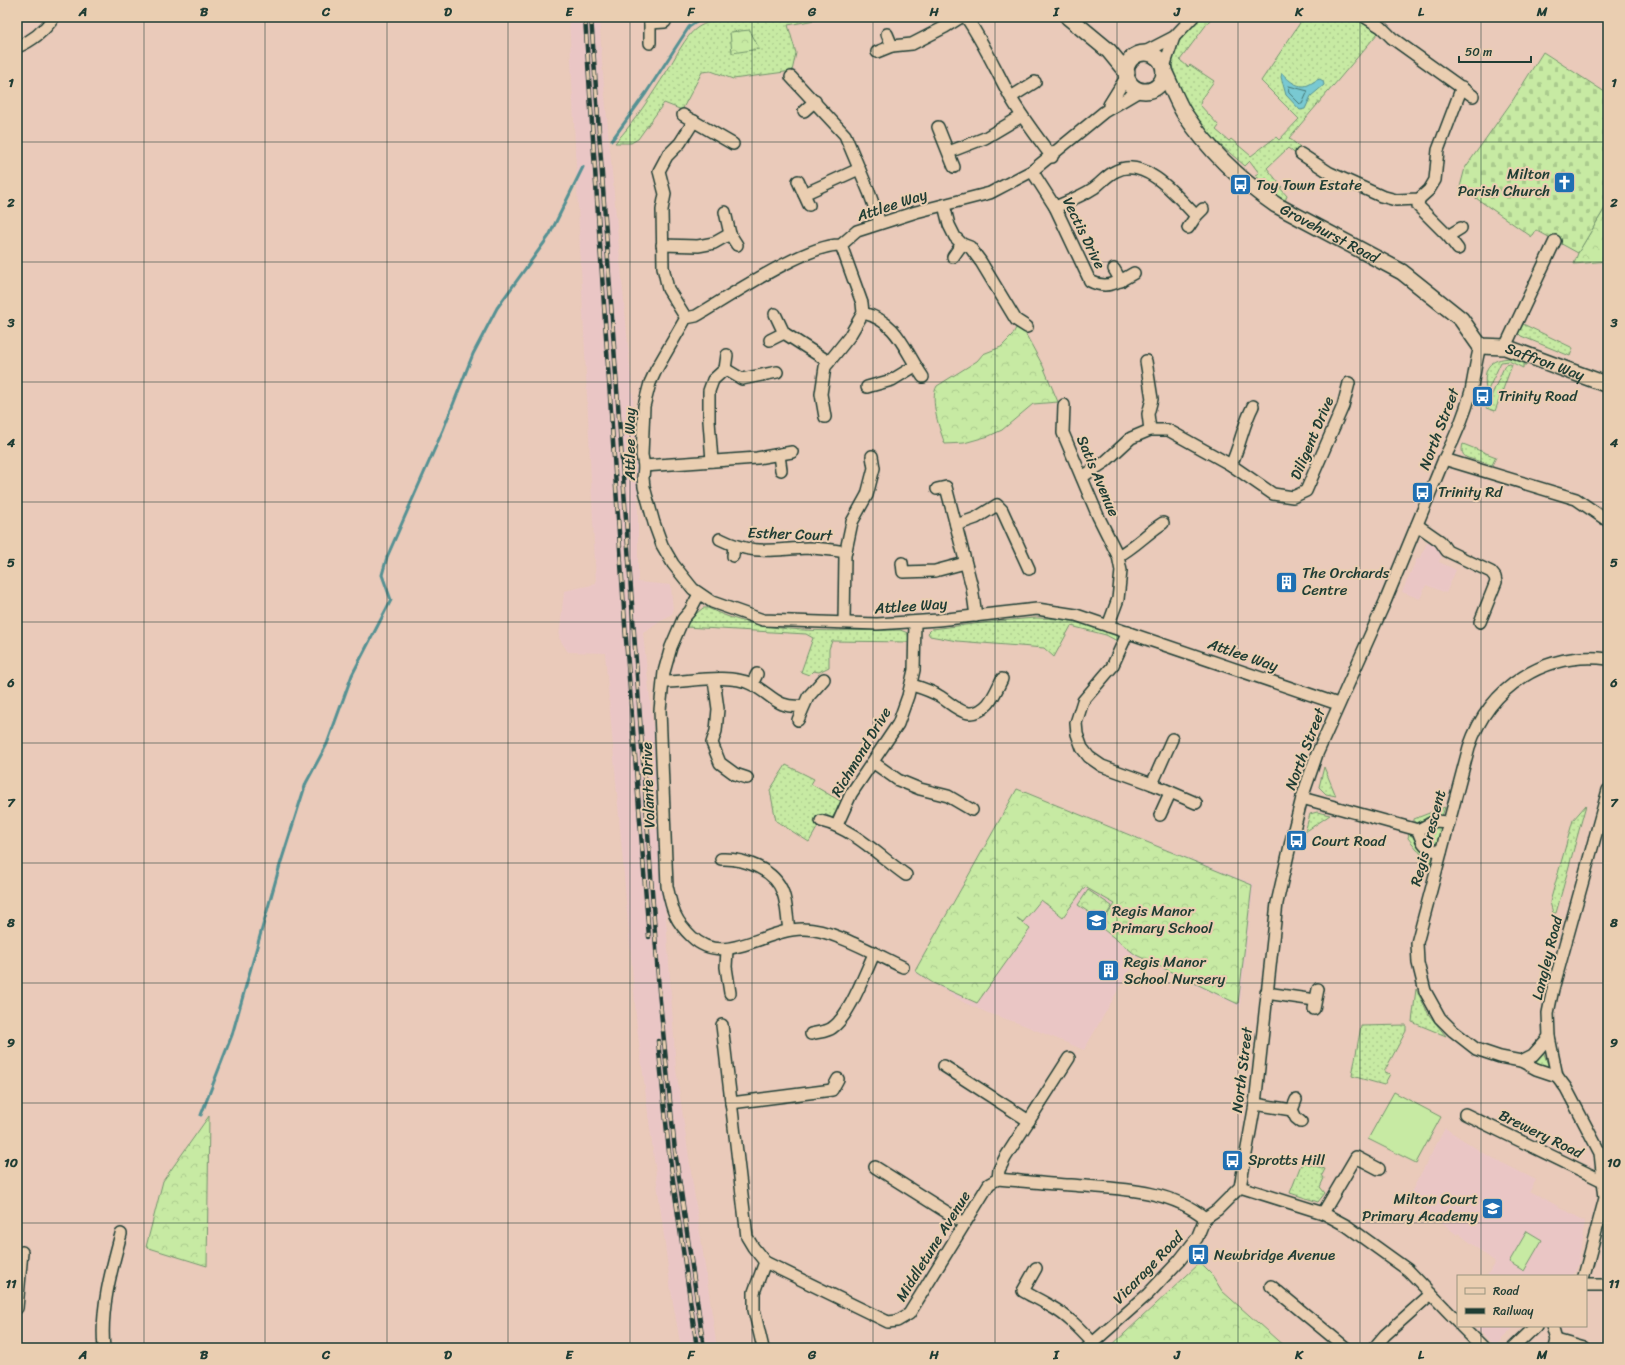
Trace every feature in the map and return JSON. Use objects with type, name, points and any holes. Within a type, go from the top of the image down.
[{"type":"street","points":[[17,47],[28,42],[49,25],[54,17]]},
{"type":"street","points":[[877,52],[892,46],[912,44],[961,17]]},
{"type":"street","points":[[966,17],[986,48],[1022,116],[1052,157]]},
{"type":"street","points":[[1068,17],[1109,51],[1127,75],[1133,86],[1145,90],[1159,84],[1174,37]]},
{"type":"street","points":[[1127,75],[1129,63],[1140,54],[1174,37],[1193,17]]},
{"type":"street","points":[[1365,17],[1381,27],[1392,38],[1473,96]]},
{"type":"street","points":[[650,44],[650,20],[665,22]]},
{"type":"street","points":[[887,34],[892,46]]},
{"type":"street","points":[[1109,51],[1152,54],[1157,57],[1164,69]]},
{"type":"street","name":"Grovehurst Road","points":[[1164,69],[1184,113]]},
{"type":"street","name":"Attlee Way","points":[[841,245],[857,232],[880,223],[990,193],[1032,171],[1052,157],[1104,112],[1117,96],[1127,75]]},
{"type":"street","points":[[791,77],[815,101],[845,135],[880,223]]},
{"type":"street","points":[[1011,97],[1035,82]]},
{"type":"street","points":[[1301,154],[1330,173],[1381,196],[1401,200],[1419,199],[1429,190],[1435,180],[1438,150],[1462,87]]},
{"type":"street","name":"Grovehurst Road","points":[[1145,90],[1168,99],[1184,113],[1223,159],[1260,194],[1276,205],[1402,272],[1461,319],[1480,346]]},
{"type":"street","name":"Attlee Way","points":[[1104,112],[1145,90]]},
{"type":"street","points":[[804,111],[815,101]]},
{"type":"street","points":[[683,115],[733,144]]},
{"type":"street","points":[[949,152],[985,138],[1022,116]]},
{"type":"street","points":[[694,120],[680,143],[667,156],[659,171],[665,194],[662,210],[662,267],[668,289],[686,318],[696,316],[757,280],[818,248],[832,244],[841,245],[862,303],[863,313],[849,337],[829,362],[822,374],[821,394],[825,417]]},
{"type":"street","points":[[938,127],[954,167]]},
{"type":"street","points":[[1055,207],[1078,197],[1115,171],[1134,167],[1149,174],[1169,187],[1199,213],[1188,228]]},
{"type":"street","points":[[804,194],[859,170]]},
{"type":"street","name":"Vectis Drive","points":[[1032,171],[1055,207],[1090,282],[1111,285],[1134,273]]},
{"type":"street","points":[[798,181],[809,205]]},
{"type":"street","points":[[1419,199],[1418,206],[1448,236],[1458,249]]},
{"type":"street","points":[[944,205],[949,225],[962,244],[970,247],[981,262],[1016,320],[1028,327]]},
{"type":"street","points":[[725,212],[730,234],[737,244]]},
{"type":"street","points":[[1448,236],[1461,228]]},
{"type":"street","points":[[662,246],[698,246],[714,243],[730,234]]},
{"type":"street","points":[[1505,347],[1556,241]]},
{"type":"street","points":[[953,257],[962,244]]},
{"type":"street","name":"Vectis Drive","points":[[1114,269],[1121,281]]},
{"type":"street","points":[[863,313],[879,318],[895,331],[915,366],[924,378]]},
{"type":"street","points":[[775,314],[784,333],[829,362]]},
{"type":"street","name":"Attlee Way","points":[[686,318],[656,370],[644,406],[642,447],[644,466],[643,478],[654,523],[662,545],[688,583],[699,594],[712,602],[724,608],[763,620],[877,624],[915,622],[1037,609],[1076,615],[1338,704]]},
{"type":"street","points":[[770,340],[784,333]]},
{"type":"street","name":"Saffron Way","points":[[1480,346],[1505,347],[1608,386]]},
{"type":"street","name":"North Street","points":[[1240,1187],[1255,1104],[1266,993],[1280,886],[1302,798],[1316,754],[1384,602],[1444,460],[1453,443],[1466,407],[1480,346]]},
{"type":"street","points":[[712,461],[709,421],[710,391],[713,380],[725,369],[727,355]]},
{"type":"street","points":[[1146,361],[1152,399],[1148,414],[1150,430]]},
{"type":"street","points":[[867,387],[892,380],[915,366]]},
{"type":"street","points":[[725,369],[742,379],[777,372]]},
{"type":"street","name":"Diligent Drive","points":[[1082,476],[1105,462],[1131,438],[1150,430],[1168,430],[1231,465],[1273,494],[1293,497],[1306,491],[1343,406],[1349,383]]},
{"type":"street","name":"Satis Avenue","points":[[1064,405],[1063,433],[1098,516],[1118,556],[1121,572],[1120,587],[1116,605],[1108,626]]},
{"type":"street","points":[[1231,465],[1239,450],[1246,421],[1253,406]]},
{"type":"street","points":[[644,466],[778,455],[792,452]]},
{"type":"street","points":[[778,455],[781,470]]},
{"type":"street","points":[[844,622],[846,552],[852,522],[867,495],[874,468],[872,456]]},
{"type":"street","points":[[1444,460],[1576,499],[1608,521]]},
{"type":"street","points":[[937,489],[946,487],[972,587],[976,616]]},
{"type":"street","points":[[956,525],[976,518],[997,505],[1002,510],[1029,569]]},
{"type":"street","points":[[1118,556],[1130,550],[1148,532],[1163,523]]},
{"type":"street","points":[[1417,525],[1440,541],[1447,551],[1491,572],[1496,577],[1496,582],[1480,622]]},
{"type":"street","name":"Esther Court","points":[[720,538],[734,551],[765,552],[808,548],[846,552]]},
{"type":"street","points":[[902,563],[903,572],[935,571],[965,563]]},
{"type":"street","name":"Volante Drive","points":[[699,594],[690,611],[683,619],[671,647],[663,682],[660,710],[667,886],[672,910],[679,925],[697,942],[711,949],[727,950],[789,930],[805,929],[823,932],[903,967]]},
{"type":"street","name":"Richmond Drive","points":[[837,825],[851,794],[874,763],[898,724],[912,685],[916,646],[915,622]]},
{"type":"street","points":[[1128,632],[1112,667],[1083,701],[1076,723],[1077,734],[1082,748],[1089,757],[1102,766],[1152,784],[1196,803]]},
{"type":"street","name":"Regis Crescent","points":[[1557,1076],[1536,1069],[1521,1061],[1476,1050],[1440,1018],[1425,992],[1418,963],[1417,943],[1448,822],[1474,733],[1486,712],[1502,692],[1520,679],[1549,664],[1590,656],[1608,659]]},
{"type":"street","points":[[663,682],[754,679],[765,695],[791,707],[803,706]]},
{"type":"street","points":[[798,720],[803,706],[824,679]]},
{"type":"street","points":[[912,685],[926,689],[941,697],[957,709],[968,714],[979,711],[989,703],[1002,679]]},
{"type":"street","points":[[714,680],[718,709],[716,731],[712,743],[720,763],[735,774],[747,778]]},
{"type":"street","points":[[1152,784],[1172,739]]},
{"type":"street","points":[[874,763],[898,780],[914,787],[948,796],[972,810]]},
{"type":"street","name":"Langley Road","points":[[1584,1275],[1605,1198],[1600,1153],[1566,1088],[1557,1076],[1549,1037],[1548,1013],[1552,989],[1608,790]]},
{"type":"street","points":[[1160,815],[1170,793]]},
{"type":"street","points":[[1302,798],[1418,830],[1435,821],[1448,822]]},
{"type":"street","points":[[821,821],[837,825],[906,875]]},
{"type":"street","points":[[1418,830],[1425,846],[1431,850],[1440,852]]},
{"type":"street","points":[[720,859],[735,859],[751,864],[775,879],[783,892],[789,930]]},
{"type":"street","points":[[727,950],[726,967],[730,993]]},
{"type":"street","points":[[811,1034],[833,1028],[838,1023],[853,999],[874,954]]},
{"type":"street","points":[[1266,993],[1314,1005],[1318,989]]},
{"type":"street","name":"Middletune Avenue","points":[[722,1025],[747,1237],[765,1262],[888,1322],[897,1321],[909,1314],[989,1184],[998,1179],[999,1170],[1005,1158],[1069,1058]]},
{"type":"street","points":[[1521,1061],[1533,1055],[1549,1037]]},
{"type":"street","points":[[944,1066],[1029,1121]]},
{"type":"street","points":[[731,1103],[832,1090],[838,1079]]},
{"type":"street","points":[[1255,1104],[1294,1105],[1296,1118],[1301,1122]]},
{"type":"street","name":"Brewery Road","points":[[1465,1114],[1603,1181]]},
{"type":"street","points":[[1600,1153],[1608,1144]]},
{"type":"street","points":[[1323,1213],[1356,1157],[1379,1169]]},
{"type":"street","points":[[875,1167],[964,1223]]},
{"type":"street","points":[[998,1179],[1102,1187],[1156,1194],[1189,1207],[1205,1218],[1217,1210],[1240,1187],[1323,1213],[1347,1226],[1408,1270],[1457,1321]]},
{"type":"street","name":"Vicarage Road","points":[[1090,1346],[1148,1294],[1179,1261],[1197,1238],[1205,1218]]},
{"type":"street","points":[[104,1348],[102,1336],[109,1276],[121,1234]]},
{"type":"street","points":[[17,1308],[18,1278],[22,1252]]},
{"type":"street","points":[[763,1348],[754,1310],[754,1292],[765,1262]]},
{"type":"street","points":[[1036,1268],[1022,1291],[1051,1306],[1079,1328],[1090,1346]]},
{"type":"street","points":[[1587,1285],[1608,1285]]},
{"type":"street","points":[[1271,1286],[1346,1348]]},
{"type":"street","points":[[1374,1348],[1431,1294]]},
{"type":"street","points":[[1463,1327],[1483,1348]]},
{"type":"street","points":[[1513,1348],[1535,1327]]},
{"type":"street","points":[[1552,1327],[1555,1344],[1584,1348]]},
{"type":"shaded area","points":[[569,17],[599,17],[638,452],[638,582],[671,585],[673,613],[643,633],[654,737],[676,1069],[717,1348],[681,1348],[671,1291],[637,1027],[605,653],[568,652],[559,638],[564,591],[596,584]]},
{"type":"shaded area","points":[[1429,539],[1442,554],[1439,562],[1456,570],[1446,593],[1426,585],[1420,599],[1402,592],[1417,558],[1419,559]]},
{"type":"shaded area","name":"Regis Manor Primary School","points":[[1017,789],[1254,884],[1240,1007],[1137,957],[1084,1050],[965,1003],[914,972]]},
{"type":"shaded area","name":"Milton Court Primary Academy","points":[[1445,1128],[1483,1153],[1536,1180],[1530,1191],[1585,1221],[1578,1265],[1573,1275],[1488,1275],[1495,1262],[1458,1233],[1457,1235],[1409,1196]]},
{"type":"shaded area","points":[[1476,1327],[1514,1327],[1494,1347]]},
{"type":"green space","points":[[758,17],[831,17],[788,25],[796,53],[792,71],[733,79],[711,71],[702,72],[682,110],[664,103],[638,139],[631,143],[615,143],[642,108],[693,31],[703,24],[710,22],[724,20],[753,20]]},
{"type":"green space","points":[[1202,17],[1212,17],[1180,60],[1188,67],[1190,65],[1214,81],[1201,99],[1200,105],[1219,126],[1216,130],[1229,141],[1231,139],[1251,156],[1276,137],[1279,140],[1299,119],[1261,81],[1304,17],[1353,17],[1378,33],[1289,138],[1303,150],[1298,156],[1288,148],[1267,168],[1287,196],[1285,201],[1271,192],[1255,175],[1259,173],[1250,161],[1245,166],[1205,131],[1184,103],[1173,74],[1173,55],[1181,39]]},
{"type":"green space","points":[[750,30],[759,49],[732,53],[730,32]]},
{"type":"green space","points":[[1543,52],[1608,94],[1608,203],[1578,253],[1536,230],[1532,237],[1460,187],[1465,168],[1513,100]]},
{"type":"green space","points":[[1608,203],[1608,261],[1574,264],[1578,253]]},
{"type":"green space","points":[[1523,324],[1573,348],[1570,356],[1521,336],[1518,333]]},
{"type":"green space","points":[[1016,328],[1024,331],[1043,366],[1058,402],[1033,404],[1002,430],[989,436],[964,443],[945,444],[938,423],[935,407],[934,399],[937,386],[977,361],[983,354],[1001,347],[1012,336]]},
{"type":"green space","points":[[1512,358],[1528,363],[1527,365],[1523,365],[1523,368],[1509,361],[1501,362],[1488,390],[1486,390],[1485,376],[1489,366],[1497,360]]},
{"type":"green space","points":[[1505,365],[1512,365],[1495,411],[1486,408]]},
{"type":"green space","points":[[1463,444],[1496,457],[1492,465],[1464,456],[1462,452]]},
{"type":"green space","points":[[703,608],[708,608],[753,624],[777,628],[827,631],[900,630],[908,633],[909,642],[832,641],[829,649],[829,667],[819,672],[813,671],[809,675],[801,672],[813,638],[806,634],[685,627],[690,619]]},
{"type":"green space","points":[[1036,618],[1059,619],[1080,623],[1122,636],[1119,642],[1106,635],[1071,626],[1054,657],[1044,648],[957,641],[930,636],[928,633],[932,629]]},
{"type":"green space","points":[[786,765],[814,779],[811,784],[842,802],[832,818],[825,814],[809,842],[776,821],[770,790]]},
{"type":"green space","points":[[1324,767],[1336,796],[1326,794],[1319,787]]},
{"type":"green space","name":"Regis Manor Primary School","points":[[1017,789],[1252,885],[1238,1004],[1136,955],[1099,926],[1102,921],[1078,905],[1088,890],[1112,906],[1103,921],[1115,904],[1085,887],[1063,917],[1041,900],[1023,922],[1017,918],[1030,929],[977,1003],[933,983],[915,971]]},
{"type":"green space","points":[[1586,805],[1556,913],[1553,913],[1550,902],[1573,820]]},
{"type":"green space","points":[[1445,807],[1442,816],[1428,817],[1420,823],[1414,823],[1414,819]]},
{"type":"green space","points":[[1317,812],[1330,815],[1305,832],[1310,814]]},
{"type":"green space","points":[[1429,826],[1441,827],[1439,839],[1435,845],[1430,845],[1424,834]]},
{"type":"green space","points":[[1409,834],[1433,859],[1433,865],[1430,865],[1408,838]]},
{"type":"green space","points":[[1416,989],[1429,1015],[1446,1036],[1412,1022]]},
{"type":"green space","points":[[1406,1025],[1406,1031],[1384,1072],[1390,1074],[1384,1085],[1352,1076],[1361,1026]]},
{"type":"green space","points":[[1543,1051],[1550,1070],[1533,1061]]},
{"type":"green space","points":[[1394,1092],[1441,1117],[1416,1163],[1368,1139]]},
{"type":"green space","points":[[209,1116],[207,1266],[146,1247],[163,1181]]},
{"type":"green space","points":[[1302,1162],[1325,1169],[1322,1175],[1324,1178],[1320,1187],[1325,1193],[1318,1202],[1290,1193]]},
{"type":"green space","points":[[1527,1231],[1542,1240],[1524,1271],[1509,1262]]},
{"type":"green space","points":[[1200,1263],[1212,1275],[1222,1291],[1286,1348],[1110,1347]]},
{"type":"water","points":[[1282,73],[1290,81],[1297,85],[1308,85],[1320,79],[1323,81],[1324,85],[1311,96],[1305,109],[1300,110],[1286,95],[1281,77]]},
{"type":"waterway","points":[[612,140],[646,93],[689,27],[703,17]]},
{"type":"waterway","points":[[201,1115],[232,1035],[280,865],[306,783],[327,744],[352,675],[391,600],[382,575],[387,557],[443,430],[473,354],[497,308],[549,236],[583,167]]},
{"type":"railway","points":[[585,17],[626,639],[649,937]]},
{"type":"railway","points":[[591,17],[659,991],[675,1151],[704,1348]]},
{"type":"railway","points":[[658,1041],[669,1152],[697,1348]]},
{"type":"place","name":"Milton Parish Church","points":[[1565,183]]},
{"type":"place","name":"Toy Town Estate","points":[[1240,185]]},
{"type":"place","name":"Trinity Road","points":[[1482,396]]},
{"type":"place","name":"Trinity Rd","points":[[1422,492]]},
{"type":"place","name":"The Orchards Centre","points":[[1287,582]]},
{"type":"place","name":"Court Road","points":[[1296,841]]},
{"type":"place","name":"Regis Manor Primary School","points":[[1096,920]]},
{"type":"place","name":"Regis Manor School Nursery","points":[[1109,971]]},
{"type":"place","name":"Sprotts Hill","points":[[1232,1160]]},
{"type":"place","name":"Milton Court Primary Academy","points":[[1493,1208]]},
{"type":"place","name":"Newbridge Avenue","points":[[1198,1255]]}]
